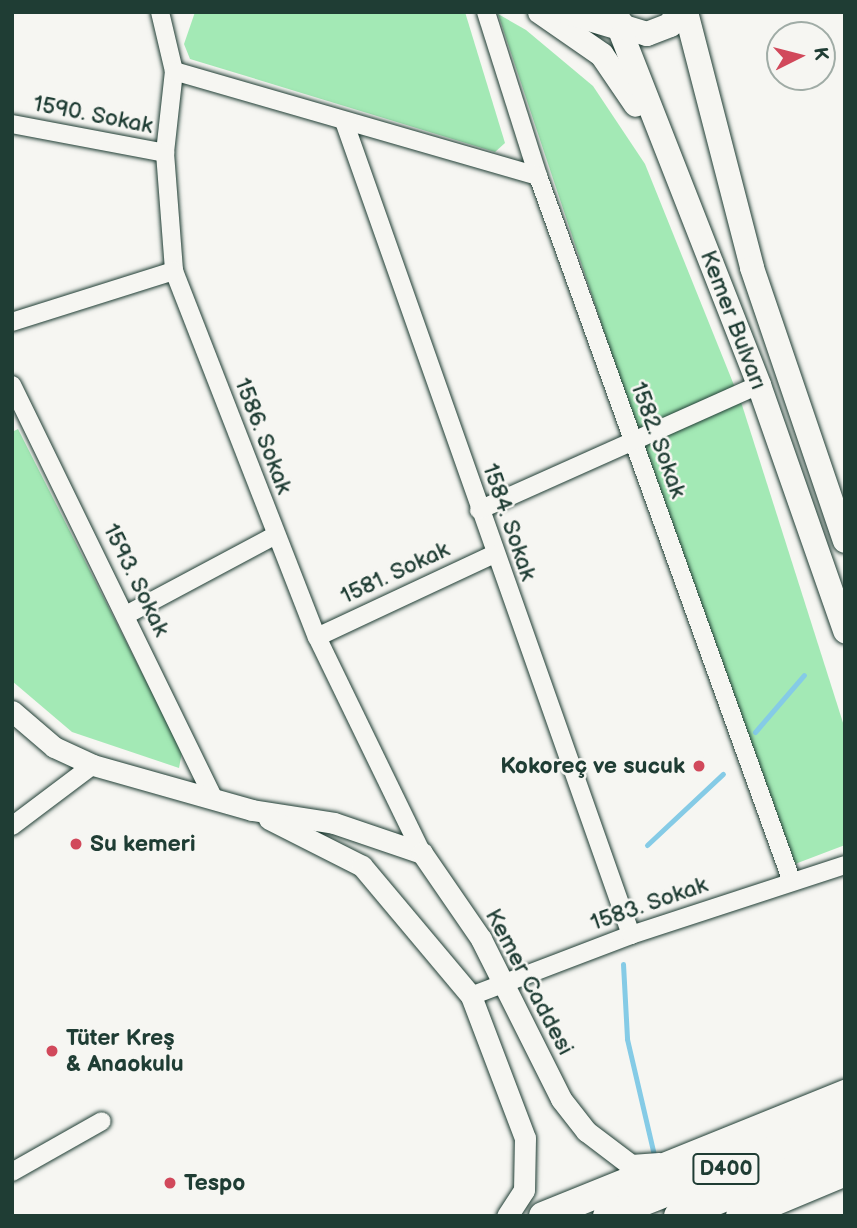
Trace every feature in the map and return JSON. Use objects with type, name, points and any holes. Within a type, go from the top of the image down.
[{"type":"highway","points":[[543,1216],[845,1094]]},
{"type":"highway","name":"D400","points":[[607,1216],[845,1122]]},
{"type":"highway","name":"D400","points":[[678,1216],[845,1150]]},
{"type":"highway","points":[[740,1216],[845,1172]]},
{"type":"main road","points":[[540,12],[602,55],[662,143]]},
{"type":"main road","points":[[566,12],[659,31],[678,12]]},
{"type":"main road","name":"Kemer Bulvarı","points":[[686,12],[752,268],[845,541]]},
{"type":"main road","name":"Kemer Bulvarı","points":[[620,21],[662,143],[759,385],[845,631]]},
{"type":"street","name":"1586. Sokak","points":[[160,12],[174,71],[165,153],[174,271],[274,536],[317,637],[422,853]]},
{"type":"street","name":"1582. Sokak","points":[[486,12],[538,176],[792,882]]},
{"type":"street","points":[[174,71],[345,124],[538,176]]},
{"type":"street","name":"1590. Sokak","points":[[12,124],[165,153]]},
{"type":"street","name":"1584. Sokak","points":[[345,124],[494,554],[631,935]]},
{"type":"street","points":[[12,322],[174,271]]},
{"type":"street","name":"1593. Sokak","points":[[12,385],[213,798]]},
{"type":"street","points":[[479,510],[631,439],[759,385]]},
{"type":"street","points":[[126,615],[274,536]]},
{"type":"street","name":"1581. Sokak","points":[[317,637],[494,554]]},
{"type":"street","points":[[12,711],[54,747],[93,765],[252,810],[334,823],[422,853]]},
{"type":"street","points":[[12,826],[93,765]]},
{"type":"street","points":[[252,810],[362,866],[471,996],[525,1138],[524,1190],[507,1216]]},
{"type":"street","name":"Kemer Caddesi","points":[[422,853],[481,939],[561,1099],[586,1130],[631,1165],[672,1163]]},
{"type":"street","name":"1583. Sokak","points":[[471,996],[631,935],[845,864]]},
{"type":"street","points":[[12,1172],[102,1121]]},
{"type":"green space","points":[[195,12],[465,12],[505,143],[495,152],[190,59],[184,44]]},
{"type":"green space","points":[[498,14],[526,30],[593,86],[645,164],[742,405],[845,729],[845,845],[795,864],[639,436]]},
{"type":"green space","points":[[18,429],[182,752],[179,768],[72,732],[12,681],[12,432]]},
{"type":"waterway","points":[[755,732],[804,675]]},
{"type":"waterway","points":[[647,845],[723,774]]},
{"type":"waterway","points":[[623,964],[627,1039],[654,1155]]},
{"type":"place","name":"Kokoreç ve sucuk","points":[[699,766]]},
{"type":"place","name":"Su kemeri","points":[[76,844]]},
{"type":"place","name":"Tüter Kreş & Anaokulu","points":[[52,1051]]},
{"type":"place","name":"Tespo","points":[[170,1183]]}]
